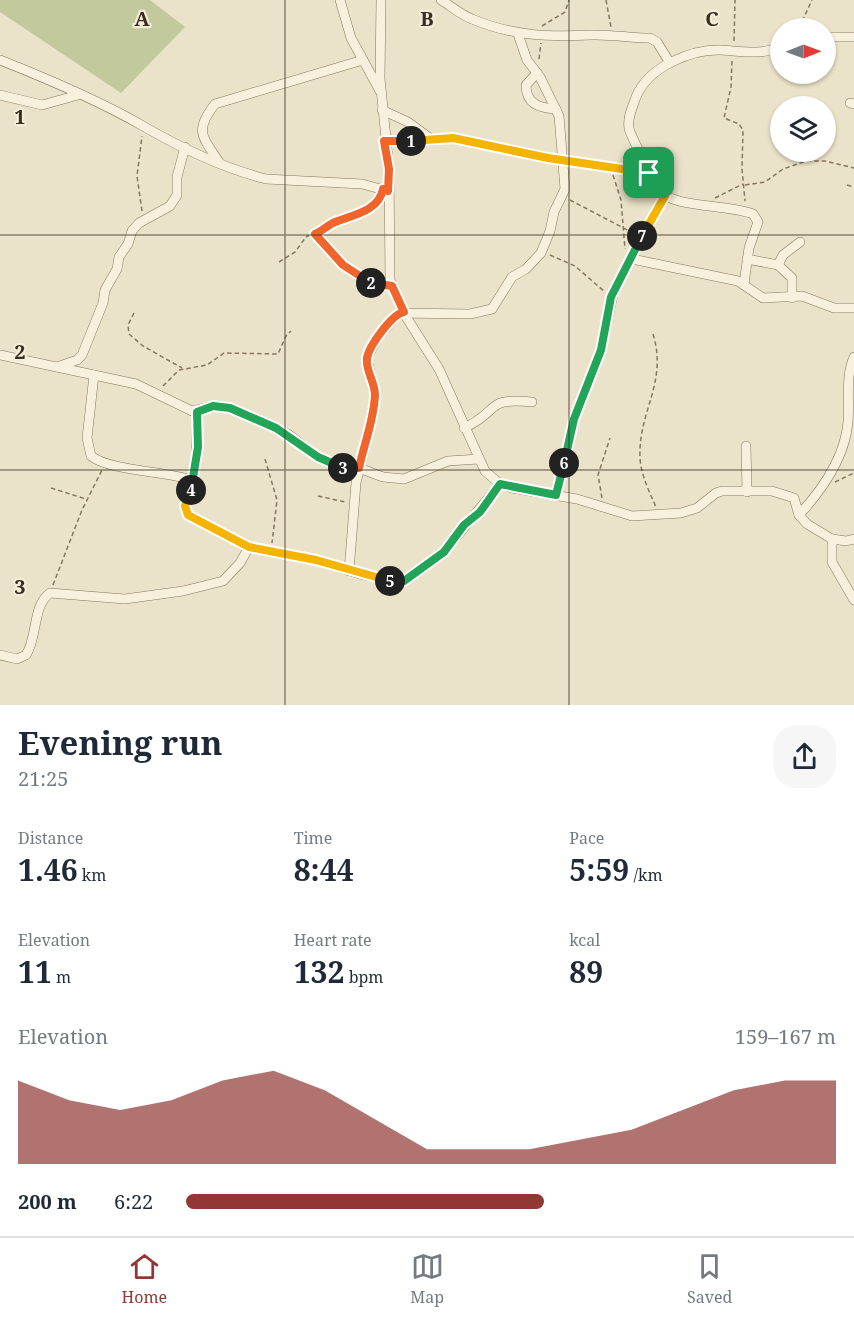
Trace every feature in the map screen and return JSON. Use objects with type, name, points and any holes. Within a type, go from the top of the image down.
[{"type":"street","points":[[340,0],[351,38],[381,92]]},
{"type":"street","points":[[381,0],[381,92],[384,141],[389,169],[385,190],[392,286],[404,312],[439,369],[485,471],[500,484],[556,495],[633,516],[660,517],[697,508],[722,491],[772,491],[788,494],[797,504],[799,515],[832,539],[854,539]]},
{"type":"street","points":[[441,0],[470,19],[518,34],[652,38],[670,63]]},
{"type":"street","points":[[349,571],[359,468],[375,396],[374,382],[367,365],[368,354],[395,316],[404,312],[470,314],[486,312],[497,303],[512,278],[526,269],[541,253],[550,231],[554,212],[564,192],[560,160],[562,142],[556,109],[527,60],[518,34]]},
{"type":"street","points":[[836,37],[854,37]]},
{"type":"street","points":[[744,284],[747,259],[758,222],[753,214],[744,210],[707,204],[678,202],[665,196],[658,190],[629,130],[628,121],[641,87],[670,63],[705,51],[770,49]]},
{"type":"street","points":[[0,60],[144,126],[184,147],[266,179],[362,184],[385,190]]},
{"type":"street","points":[[219,162],[202,136],[201,128],[215,104],[363,60]]},
{"type":"street","points":[[536,72],[526,86],[527,96],[532,103],[556,109]]},
{"type":"street","points":[[0,95],[42,105],[78,95]]},
{"type":"street","points":[[382,110],[408,122],[431,139]]},
{"type":"street","points":[[384,141],[415,142],[453,138],[560,160],[650,173]]},
{"type":"street","points":[[55,367],[77,360],[82,355],[103,303],[105,290],[117,269],[121,253],[139,223],[172,204],[177,192],[177,177],[184,147]]},
{"type":"street","points":[[556,495],[574,419],[601,350],[611,297],[665,196]]},
{"type":"street","points":[[778,265],[783,255],[800,242]]},
{"type":"street","points":[[747,259],[778,265],[792,278],[792,298]]},
{"type":"street","points":[[629,262],[744,284],[764,298],[802,296],[834,308],[854,308]]},
{"type":"street","points":[[0,355],[136,384],[197,412],[213,406],[230,408],[288,434],[332,465],[359,468],[383,477],[404,479],[448,461],[479,459]]},
{"type":"street","points":[[799,515],[823,486],[836,463],[848,424],[849,376],[854,357]]},
{"type":"street","points":[[94,375],[87,448],[93,458],[176,474],[192,480]]},
{"type":"street","points":[[464,428],[482,419],[496,403],[507,399],[532,402]]},
{"type":"street","points":[[197,412],[198,447],[185,506],[187,514],[249,547],[316,560],[349,571],[393,581],[409,578],[444,552],[464,525],[480,512],[500,484]]},
{"type":"street","points":[[746,446],[747,492]]},
{"type":"street","points":[[832,539],[832,562],[854,600]]},
{"type":"street","points":[[0,655],[17,659],[26,655],[32,642],[41,602],[50,593],[125,598],[183,591],[223,581],[240,563],[249,547]]},
{"type":"path","points":[[536,72],[536,35],[551,18],[565,12],[569,0]]},
{"type":"path","points":[[606,0],[607,18],[612,37]]},
{"type":"path","points":[[735,0],[731,87],[724,118],[739,124],[743,130],[744,210]]},
{"type":"path","points":[[804,18],[812,0]]},
{"type":"path","points":[[139,223],[142,207],[137,176],[144,126]]},
{"type":"path","points":[[707,204],[744,185],[765,182],[783,169],[806,161],[825,161],[854,168]]},
{"type":"path","points":[[612,167],[621,200],[629,262]]},
{"type":"path","points":[[847,185],[854,187]]},
{"type":"path","points":[[279,262],[295,252],[304,239],[375,205],[385,190]]},
{"type":"path","points":[[564,192],[578,206],[642,237]]},
{"type":"path","points":[[315,234],[343,265],[359,276],[374,284],[392,286]]},
{"type":"path","points":[[541,253],[555,256],[575,266],[611,297]]},
{"type":"path","points":[[134,313],[128,325],[129,334],[143,346],[183,369]]},
{"type":"path","points":[[155,392],[183,369],[207,365],[224,353],[277,355],[282,351],[286,336],[291,331]]},
{"type":"path","points":[[653,334],[658,376],[641,436],[640,458],[642,473],[660,517]]},
{"type":"path","points":[[604,508],[598,476],[610,438]]},
{"type":"path","points":[[265,459],[276,500],[270,552]]},
{"type":"path","points":[[50,593],[87,499],[107,462]]},
{"type":"path","points":[[823,486],[854,473]]},
{"type":"path","points":[[51,488],[87,499]]},
{"type":"path","points":[[318,496],[355,502]]},
{"type":"green space","points":[[0,0],[150,0],[185,27],[121,93],[0,12]]},
{"type":"route","points":[[453,138],[516,149],[548,158],[649,173],[655,186],[665,196],[651,218],[632,259],[626,265],[610,300],[601,350],[574,419],[556,495],[500,484],[480,512],[464,525],[444,552],[409,578],[399,582],[360,574],[316,560],[249,547],[187,514],[185,506],[192,488],[198,447],[197,412],[213,406],[230,408],[276,428],[332,465],[340,468],[359,468],[368,439],[375,396],[374,382],[367,365],[368,354],[395,316],[404,312],[392,286],[374,284],[359,276],[343,265],[315,234],[333,223],[366,210],[379,201],[383,189],[388,191],[389,169],[384,141],[415,142],[453,138]]}]
